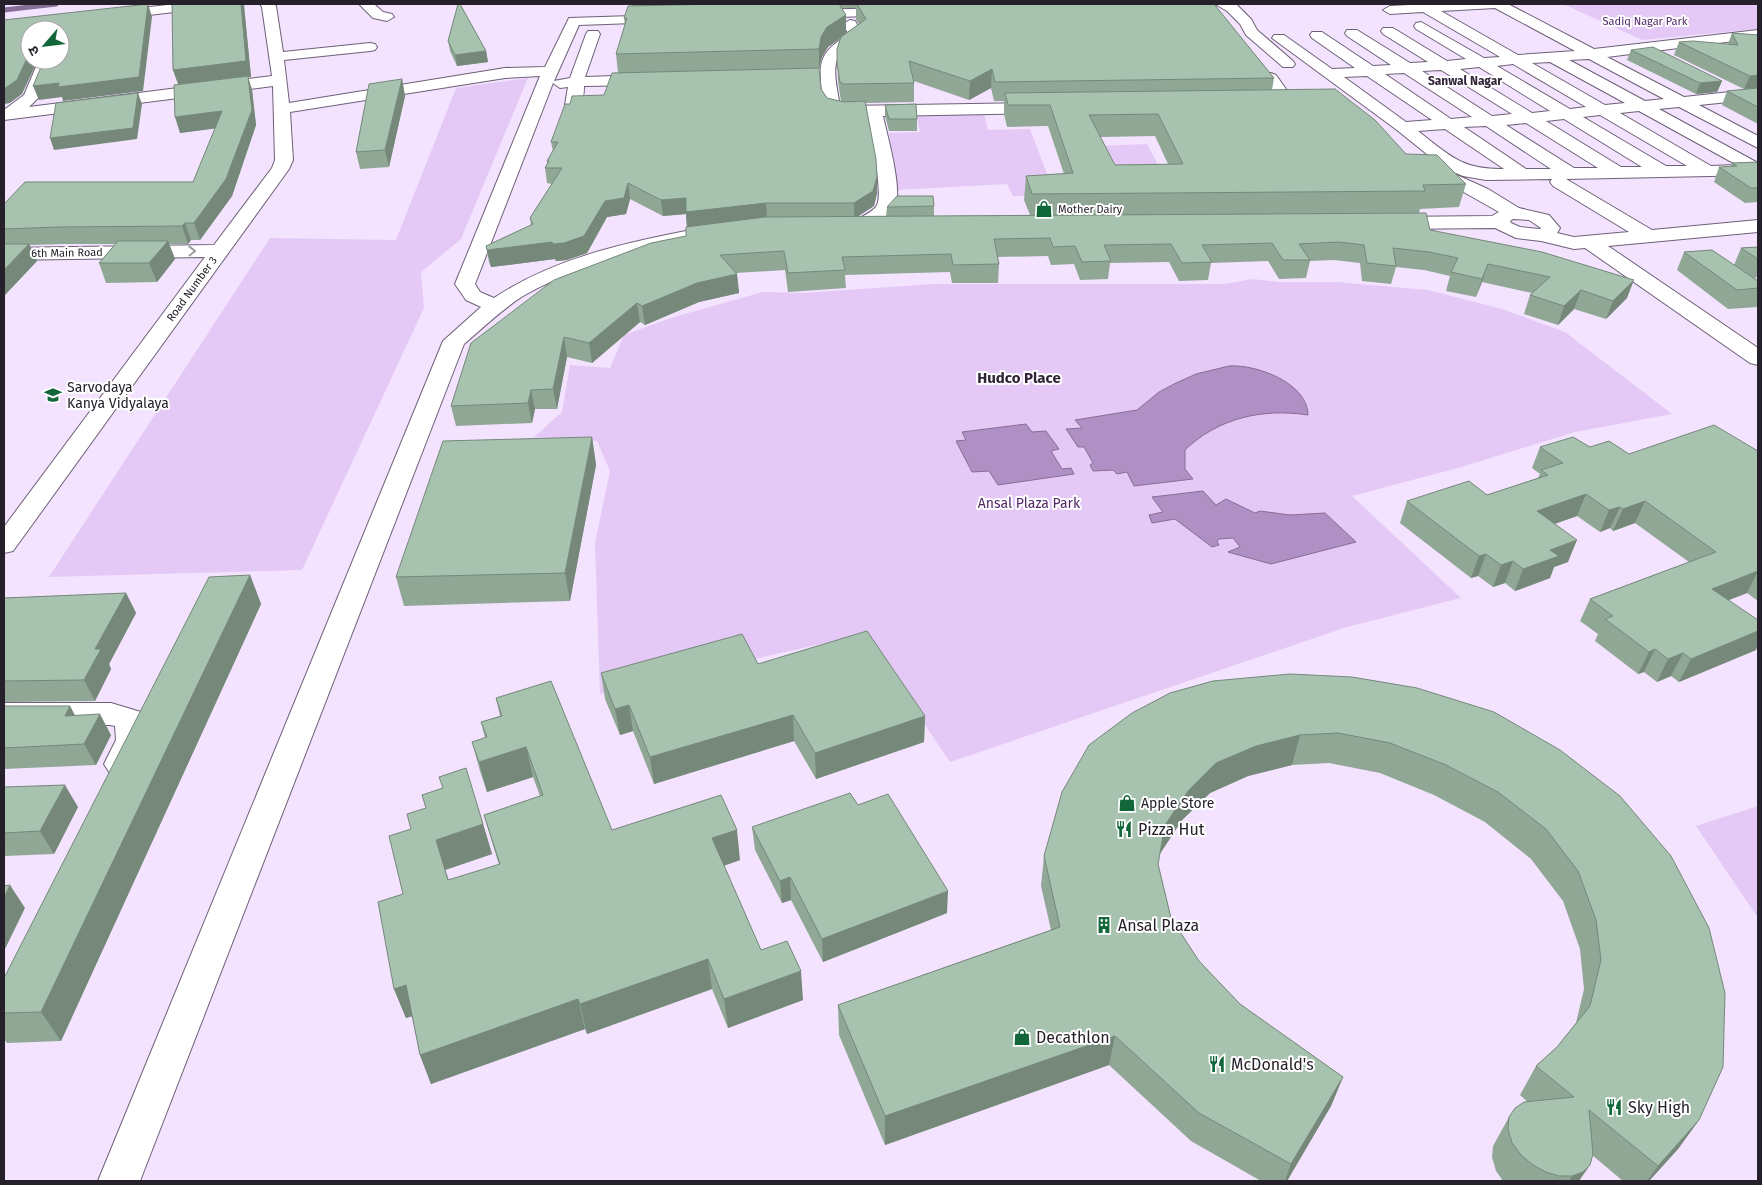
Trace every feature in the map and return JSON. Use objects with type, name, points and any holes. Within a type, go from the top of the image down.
[{"type":"street","points":[[101,16],[208,4]]},
{"type":"street","name":"Road Number 3","points":[[4,545],[280,169],[284,160],[280,80],[269,6],[267,4]]},
{"type":"street","points":[[366,4],[378,15],[387,17]]},
{"type":"street","points":[[1214,4],[1222,20]]},
{"type":"street","points":[[1222,4],[1232,8],[1246,22],[1248,29]]},
{"type":"street","points":[[1235,4],[1248,29],[1297,75],[1265,73],[1288,103]]},
{"type":"street","points":[[1385,7],[1426,8],[1493,4]]},
{"type":"street","points":[[1498,4],[1758,143]]},
{"type":"street","points":[[1460,6],[1483,19]]},
{"type":"street","points":[[1385,7],[1661,171]]},
{"type":"street","points":[[1426,8],[1707,170]]},
{"type":"street","points":[[794,14],[904,12]]},
{"type":"street","points":[[843,13],[857,36],[836,49],[830,56],[821,76],[831,103],[835,108],[853,111],[874,111],[942,103],[1052,108]]},
{"type":"street","points":[[496,306],[473,296],[465,284],[548,78],[576,15],[676,18]]},
{"type":"street","points":[[1388,31],[1617,172]]},
{"type":"street","points":[[1352,33],[1489,121],[1564,177],[1649,236]]},
{"type":"street","points":[[573,105],[576,96],[576,82],[593,34]]},
{"type":"street","points":[[1330,74],[1592,54],[1758,34]]},
{"type":"street","points":[[1316,35],[1522,174]]},
{"type":"street","points":[[1279,38],[1403,127],[1450,164],[1469,172],[1564,177],[1617,172],[1758,170]]},
{"type":"street","points":[[276,57],[370,47]]},
{"type":"street","points":[[1644,48],[1672,62]]},
{"type":"street","points":[[1552,57],[1758,170]]},
{"type":"street","points":[[7,114],[31,97],[42,70]]},
{"type":"street","points":[[281,109],[505,73],[576,82],[657,79]]},
{"type":"street","points":[[7,114],[280,80]]},
{"type":"street","points":[[1716,83],[1750,95],[1758,104]]},
{"type":"street","points":[[1403,127],[1529,118],[1750,95]]},
{"type":"street","points":[[1269,103],[1307,102]]},
{"type":"street","points":[[874,111],[889,200],[886,208],[848,227],[895,227]]},
{"type":"street","points":[[1424,164],[1482,193],[1508,218],[1508,229],[1574,243],[1758,226]]},
{"type":"street","points":[[1372,223],[1508,218]]},
{"type":"street","points":[[119,1181],[454,341],[496,306],[537,282],[590,260],[637,246],[705,233]]},
{"type":"street","points":[[1670,234],[1693,250]]},
{"type":"street","points":[[1591,242],[1758,358]]},
{"type":"street","name":"6th Main Road","points":[[4,254],[220,251]]},
{"type":"street","points":[[4,714],[111,714],[130,720],[132,740],[105,793]]},
{"type":"green space","name":"Sadiq Nagar Park","points":[[1563,4],[1758,4],[1758,29],[1642,40]]},
{"type":"green space","points":[[528,78],[461,239],[421,272],[424,308],[302,570],[49,577],[270,238],[396,240],[456,88]]},
{"type":"green space","points":[[984,114],[988,130],[1030,129],[1055,195],[1013,196],[1007,184],[897,190],[889,133],[920,132],[916,115]]},
{"type":"green space","points":[[1147,144],[1165,178],[1114,179],[1098,146]]},
{"type":"green space","name":"Ansal Plaza Park","points":[[1253,279],[1279,282],[1336,282],[1428,290],[1502,309],[1565,332],[1672,414],[1575,432],[1458,468],[1352,496],[1461,598],[1347,627],[950,762],[889,672],[834,641],[600,694],[595,543],[610,471],[597,441],[534,437],[562,412],[570,365],[610,368],[624,335],[674,317],[763,292],[803,293],[933,284],[1224,284]]},
{"type":"green space","points":[[1758,806],[1758,918],[1696,826]]},
{"type":"shaded area","points":[[1229,366],[1253,368],[1279,378],[1299,394],[1306,404],[1308,415],[1274,413],[1242,418],[1227,423],[1198,439],[1185,450],[1185,469],[1193,479],[1134,486],[1127,472],[1117,474],[1113,470],[1093,471],[1090,465],[1093,463],[1084,447],[1078,447],[1066,429],[1082,428],[1075,420],[1137,410],[1159,392],[1174,384],[1196,374]]},
{"type":"shaded area","points":[[1026,424],[1032,432],[1046,431],[1059,449],[1051,451],[1062,469],[1071,468],[1074,474],[998,485],[989,471],[972,472],[956,441],[966,440],[962,432]]},
{"type":"shaded area","points":[[1203,491],[1216,505],[1226,499],[1255,513],[1260,511],[1290,515],[1325,513],[1356,542],[1271,564],[1228,552],[1240,547],[1233,538],[1219,539],[1217,541],[1219,545],[1212,547],[1175,519],[1152,523],[1149,515],[1163,512],[1152,497]]},
{"type":"building","points":[[148,4],[139,77],[58,87],[59,83],[33,86],[40,70],[70,70],[70,20],[20,20],[20,70],[22,70],[17,80],[4,89],[4,20]]},
{"type":"building","points":[[172,4],[241,4],[246,61],[173,70]]},
{"type":"building","points":[[458,4],[460,4],[486,51],[455,55],[448,41]]},
{"type":"building","points":[[839,4],[846,15],[827,27],[821,37],[819,49],[616,54],[627,18],[624,18],[628,6]]},
{"type":"building","points":[[857,4],[1214,4],[1274,78],[995,82],[992,69],[970,81],[909,61],[914,83],[844,84],[840,82],[837,49],[841,37],[866,19]]},
{"type":"building","points":[[1732,33],[1758,35],[1758,75],[1750,76],[1679,42],[1693,41],[1738,45]]},
{"type":"building","points":[[1653,47],[1722,81],[1700,83],[1631,50]]},
{"type":"building","points":[[819,68],[821,89],[827,98],[844,102],[865,101],[876,159],[877,177],[873,191],[854,203],[766,203],[686,212],[686,198],[661,200],[628,183],[624,198],[605,201],[584,236],[564,243],[553,244],[552,242],[487,250],[486,246],[533,224],[530,218],[562,168],[545,168],[558,142],[551,142],[565,104],[570,104],[572,96],[604,95],[612,73]]},
{"type":"building","points":[[248,76],[252,110],[226,179],[194,223],[185,223],[182,226],[4,229],[4,204],[25,182],[193,182],[222,111],[175,117],[174,85]]},
{"type":"building","points":[[402,79],[385,150],[356,152],[369,84]]},
{"type":"building","points":[[1758,88],[1758,107],[1727,91]]},
{"type":"building","points":[[1335,89],[1375,120],[1406,154],[1437,155],[1466,184],[1423,185],[1425,191],[1032,194],[1026,176],[1073,173],[1050,105],[1008,105],[1005,93]],"holes":[[[1158,114],[1183,164],[1115,165],[1089,115]]]},
{"type":"building","points":[[138,93],[133,128],[50,138],[56,103]]},
{"type":"building","points":[[916,104],[917,119],[889,119],[885,105]]},
{"type":"building","points":[[1758,162],[1758,188],[1751,188],[1719,167],[1737,166],[1732,163]]},
{"type":"building","points":[[897,196],[933,196],[934,206],[887,207]]},
{"type":"building","points":[[1426,213],[1430,230],[1542,252],[1634,280],[1613,301],[1581,290],[1564,306],[1530,295],[1550,277],[1488,264],[1482,279],[1451,272],[1458,258],[1429,252],[1393,248],[1396,266],[1367,263],[1364,245],[1339,242],[1299,244],[1310,260],[1283,260],[1272,243],[1202,245],[1212,262],[1182,263],[1171,244],[1104,245],[1111,261],[1082,262],[1075,246],[1053,247],[1050,238],[994,239],[999,264],[953,265],[951,254],[842,257],[845,270],[788,273],[784,251],[720,255],[737,274],[697,283],[642,306],[637,303],[589,343],[564,337],[553,389],[531,390],[528,403],[451,406],[471,343],[554,280],[651,243],[686,236],[686,227],[765,217]]},
{"type":"building","points":[[118,241],[168,241],[149,263],[99,263]]},
{"type":"building","points":[[4,244],[29,244],[4,270]]},
{"type":"building","points":[[1758,247],[1758,259],[1741,248]]},
{"type":"building","points":[[1712,250],[1758,281],[1758,288],[1737,290],[1684,252]]},
{"type":"building","points":[[1714,425],[1758,451],[1758,571],[1712,589],[1758,620],[1758,631],[1691,659],[1683,653],[1668,659],[1655,649],[1649,652],[1605,619],[1613,616],[1590,599],[1716,552],[1645,501],[1623,509],[1620,507],[1609,510],[1586,494],[1537,511],[1577,540],[1550,550],[1559,556],[1523,569],[1513,561],[1501,565],[1486,554],[1479,556],[1407,501],[1469,481],[1487,495],[1548,475],[1541,470],[1563,463],[1540,447],[1573,437],[1590,447],[1609,441],[1629,454]]},
{"type":"building","points":[[592,437],[565,573],[396,577],[443,441]]},
{"type":"building","points":[[250,575],[41,1012],[4,1013],[4,978],[209,577]]},
{"type":"building","points":[[126,593],[95,649],[101,649],[84,680],[4,681],[4,598]]},
{"type":"building","points":[[867,631],[925,716],[815,753],[793,715],[650,757],[629,705],[615,709],[601,673],[742,634],[758,664]]},
{"type":"building","name":"Ansal Plaza","points":[[1290,674],[1352,677],[1417,688],[1494,712],[1560,750],[1620,796],[1671,856],[1709,928],[1725,993],[1723,1067],[1699,1120],[1658,1166],[1589,1110],[1593,1154],[1590,1165],[1583,1172],[1572,1176],[1559,1176],[1533,1165],[1521,1155],[1512,1143],[1508,1129],[1509,1117],[1515,1108],[1524,1102],[1574,1097],[1536,1066],[1557,1047],[1590,1006],[1601,960],[1596,920],[1578,871],[1546,829],[1498,792],[1446,765],[1390,743],[1338,733],[1300,735],[1256,746],[1216,763],[1188,791],[1165,825],[1158,864],[1171,918],[1199,961],[1240,1004],[1343,1077],[1291,1164],[1199,1113],[1115,1036],[885,1116],[838,1005],[1060,927],[1044,856],[1062,792],[1089,745],[1132,713],[1170,693],[1213,681]]},
{"type":"building","points":[[551,681],[612,830],[721,795],[737,830],[712,838],[761,950],[787,941],[801,971],[724,999],[708,959],[580,1004],[578,999],[420,1055],[406,985],[394,989],[378,902],[403,894],[389,836],[411,829],[407,814],[426,808],[422,795],[443,788],[439,777],[466,768],[483,824],[436,840],[448,880],[500,864],[484,815],[543,795],[526,747],[479,762],[472,742],[487,737],[481,722],[502,716],[496,698]]},
{"type":"building","points":[[4,706],[70,706],[65,716],[100,714],[84,744],[4,748]]},
{"type":"building","points":[[65,785],[40,831],[4,833],[4,787]]},
{"type":"building","points":[[850,793],[858,805],[888,794],[948,891],[822,939],[790,877],[780,881],[752,827]]},
{"type":"building","points":[[10,885],[4,898],[4,886]]},
{"type":"waterway","points":[[4,10],[56,4]]},
{"type":"place","name":"Mother Dairy","points":[[1044,209]]},
{"type":"place","name":"Sarvodaya Kanya Vidyalaya","points":[[53,395]]},
{"type":"place","name":"Apple Store","points":[[1127,803]]},
{"type":"place","name":"Pizza Hut","points":[[1124,829]]},
{"type":"place","name":"Ansal Plaza","points":[[1104,925]]},
{"type":"place","name":"Decathlon","points":[[1022,1037]]},
{"type":"place","name":"McDonald's","points":[[1217,1064]]},
{"type":"place","name":"Sky High","points":[[1614,1107]]},
{"type":"district","name":"Sanwal Nagar","points":[[1465,81]]},
{"type":"district","name":"Hudco Place","points":[[1019,378]]}]
